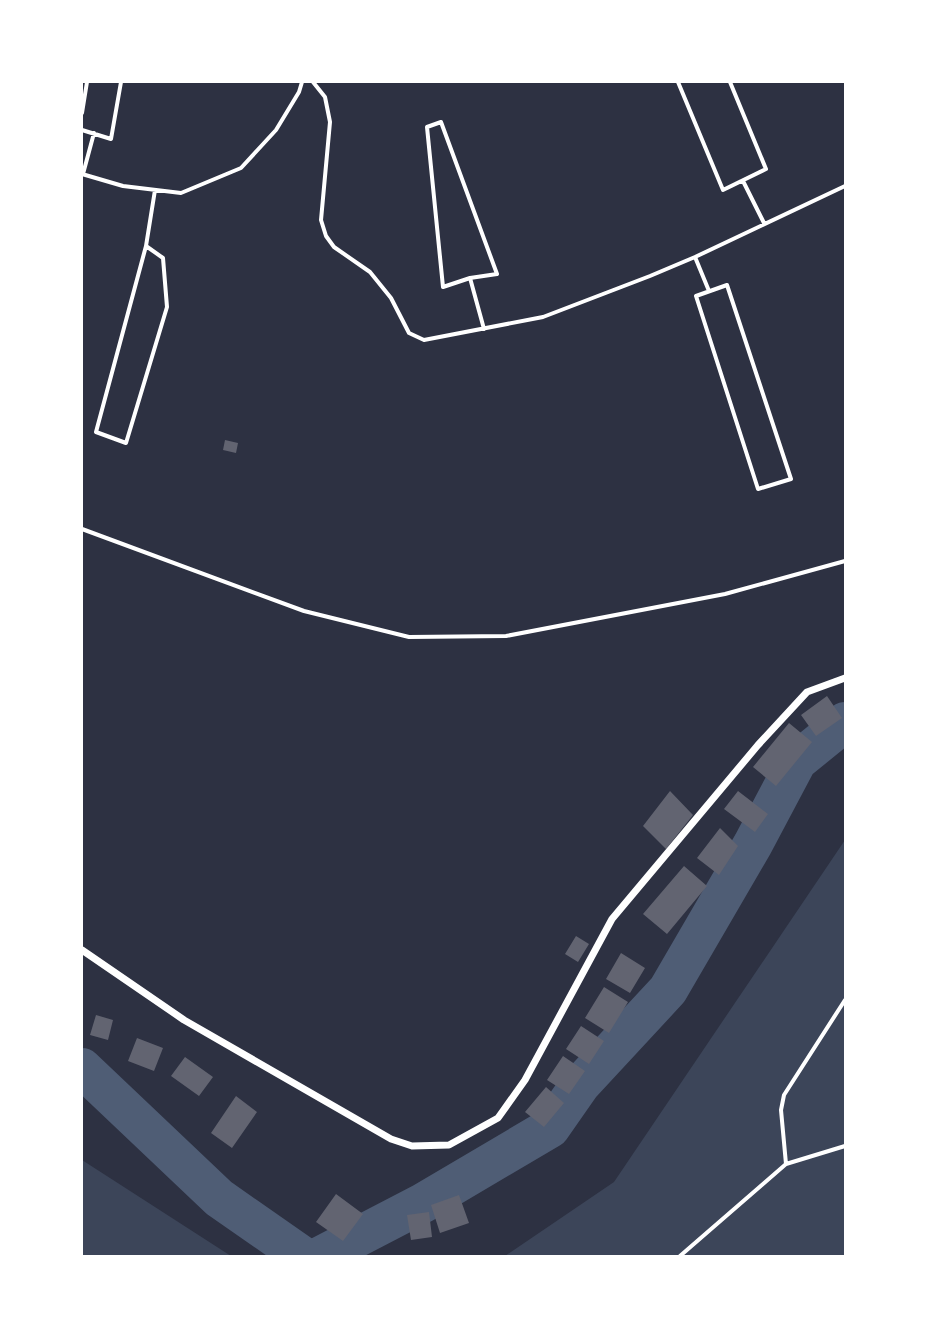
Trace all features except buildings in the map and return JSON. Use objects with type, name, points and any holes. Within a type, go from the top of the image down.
[{"type":"street","points":[[82,113],[87,82]]},
{"type":"street","points":[[82,130],[111,139],[121,82]]},
{"type":"street","points":[[94,133],[83,174],[123,186],[181,193],[241,168],[276,130],[299,92],[302,82]]},
{"type":"street","points":[[313,82],[325,97],[330,122],[321,220],[326,236],[334,247],[370,272],[391,298],[409,333],[424,340],[543,317],[695,257],[764,223],[845,186]]},
{"type":"street","points":[[678,82],[723,190],[766,170],[730,82]]},
{"type":"street","points":[[441,122],[497,274],[470,278],[443,287],[427,127],[441,122]]},
{"type":"street","points":[[743,181],[764,223]]},
{"type":"street","points":[[146,246],[163,258],[167,307],[126,443],[96,432],[146,246],[155,190]]},
{"type":"street","points":[[695,257],[709,291]]},
{"type":"street","points":[[470,278],[484,329]]},
{"type":"street","points":[[727,285],[791,479],[758,489],[696,296],[709,291],[727,285]]},
{"type":"street","points":[[82,529],[304,612],[409,637],[506,636],[725,594],[845,561]]},
{"type":"street","points":[[82,950],[184,1020],[391,1139],[412,1146],[449,1145],[498,1118],[525,1080],[612,919],[758,745],[807,692],[845,678]]},
{"type":"street","points":[[786,1164],[781,1110],[784,1095],[845,1000]]},
{"type":"street","points":[[680,1256],[786,1164],[845,1146]]},
{"type":"shaded area","points":[[845,840],[845,1256],[505,1256],[614,1182]]},
{"type":"shaded area","points":[[82,1160],[231,1256],[82,1256]]},
{"type":"waterway","points":[[321,1256],[423,1203],[550,1128],[580,1085],[668,990],[753,844],[797,761],[845,722]]},
{"type":"waterway","points":[[82,1068],[219,1198],[302,1256]]}]
